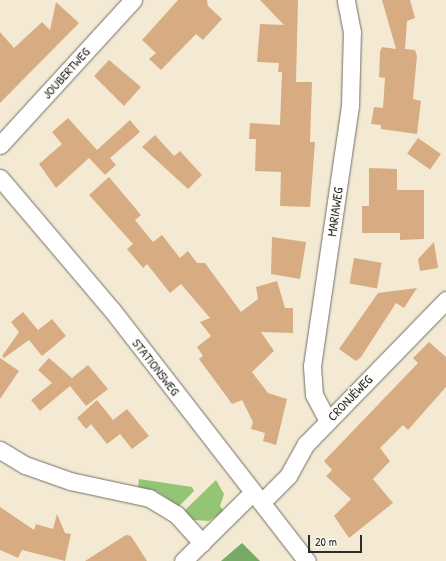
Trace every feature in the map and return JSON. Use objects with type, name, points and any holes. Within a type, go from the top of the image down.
[{"type":"street","name":"JOUBERTWEG","points":[[0,146],[133,0]]},
{"type":"street","name":"MARIAWEG","points":[[328,421],[314,395],[312,366],[350,106],[352,32],[346,0]]},
{"type":"street","name":"STATIONSWEG","points":[[0,178],[112,310],[307,561]]},
{"type":"street","name":"CRONJÉWEG","points":[[183,561],[202,543],[258,497],[288,476],[306,444],[446,300]]},
{"type":"street","points":[[0,450],[25,465],[70,481],[150,498],[176,514],[202,543]]},
{"type":"green space","points":[[139,479],[192,487],[194,491],[179,506],[156,491],[138,487]]},
{"type":"green space","points":[[216,480],[224,494],[220,506],[224,511],[209,521],[193,520],[184,511]]},
{"type":"green space","points":[[242,543],[260,561],[221,561]]},
{"type":"building","points":[[178,0],[207,0],[208,6],[222,19],[203,40],[196,34],[161,70],[149,59],[156,53],[142,40]]},
{"type":"building","points":[[260,0],[298,0],[296,82],[312,82],[310,142],[315,142],[310,207],[280,206],[281,172],[255,171],[256,139],[249,139],[250,123],[280,125],[282,72],[278,72],[279,63],[257,62],[260,24],[284,25]]},
{"type":"building","points":[[382,0],[410,0],[415,18],[407,21],[405,49],[415,50],[417,56],[413,99],[421,101],[417,134],[381,129],[381,125],[371,124],[374,107],[383,108],[385,78],[379,77],[380,52],[382,47],[396,49]]},
{"type":"building","points":[[56,2],[79,23],[0,103],[0,32],[14,48],[42,22],[50,30]]},
{"type":"building","points":[[109,60],[141,87],[124,106],[94,76]]},
{"type":"building","points":[[68,118],[97,150],[130,120],[140,132],[110,158],[116,165],[105,175],[89,158],[56,188],[39,164],[62,144],[52,132]]},
{"type":"building","points":[[155,135],[174,156],[180,151],[202,175],[188,189],[142,147]]},
{"type":"building","points":[[418,138],[441,154],[430,170],[407,154]]},
{"type":"building","points":[[369,168],[397,169],[397,190],[424,190],[424,239],[400,240],[400,233],[362,233],[362,206],[369,206]]},
{"type":"building","points":[[109,177],[141,215],[135,220],[153,242],[162,235],[180,258],[188,251],[197,263],[205,263],[241,312],[258,299],[256,287],[277,281],[285,308],[293,308],[293,333],[261,332],[274,351],[252,372],[268,393],[287,399],[276,445],[263,441],[265,433],[251,429],[253,422],[242,400],[232,404],[199,359],[203,356],[197,347],[211,336],[200,322],[210,318],[181,284],[170,293],[147,264],[143,268],[127,249],[133,244],[89,195]]},
{"type":"building","points":[[272,237],[306,242],[300,279],[271,274]]},
{"type":"building","points":[[434,242],[438,268],[420,271],[418,259]]},
{"type":"building","points":[[354,258],[382,263],[377,288],[349,284]]},
{"type":"building","points":[[417,288],[404,308],[396,303],[361,357],[356,361],[339,349],[378,293]]},
{"type":"building","points":[[23,312],[38,330],[52,319],[66,336],[42,356],[29,340],[4,358],[2,356],[19,332],[11,322]]},
{"type":"building","points":[[429,342],[446,357],[446,387],[408,430],[403,425],[380,448],[390,461],[373,479],[393,503],[349,538],[334,516],[351,499],[326,476],[332,470],[324,461],[418,363],[413,358]]},
{"type":"building","points":[[0,358],[19,371],[0,399]]},
{"type":"building","points":[[49,358],[72,378],[88,365],[108,389],[86,406],[70,386],[40,411],[31,400],[52,383],[38,370]]},
{"type":"building","points":[[97,400],[113,420],[127,409],[149,436],[132,449],[120,434],[107,444],[91,424],[86,429],[77,418]]},
{"type":"building","points":[[0,507],[34,530],[36,524],[53,529],[57,514],[65,533],[71,534],[65,561],[22,550],[18,558],[0,550]]},
{"type":"building","points":[[126,535],[131,536],[147,561],[85,561]]}]
